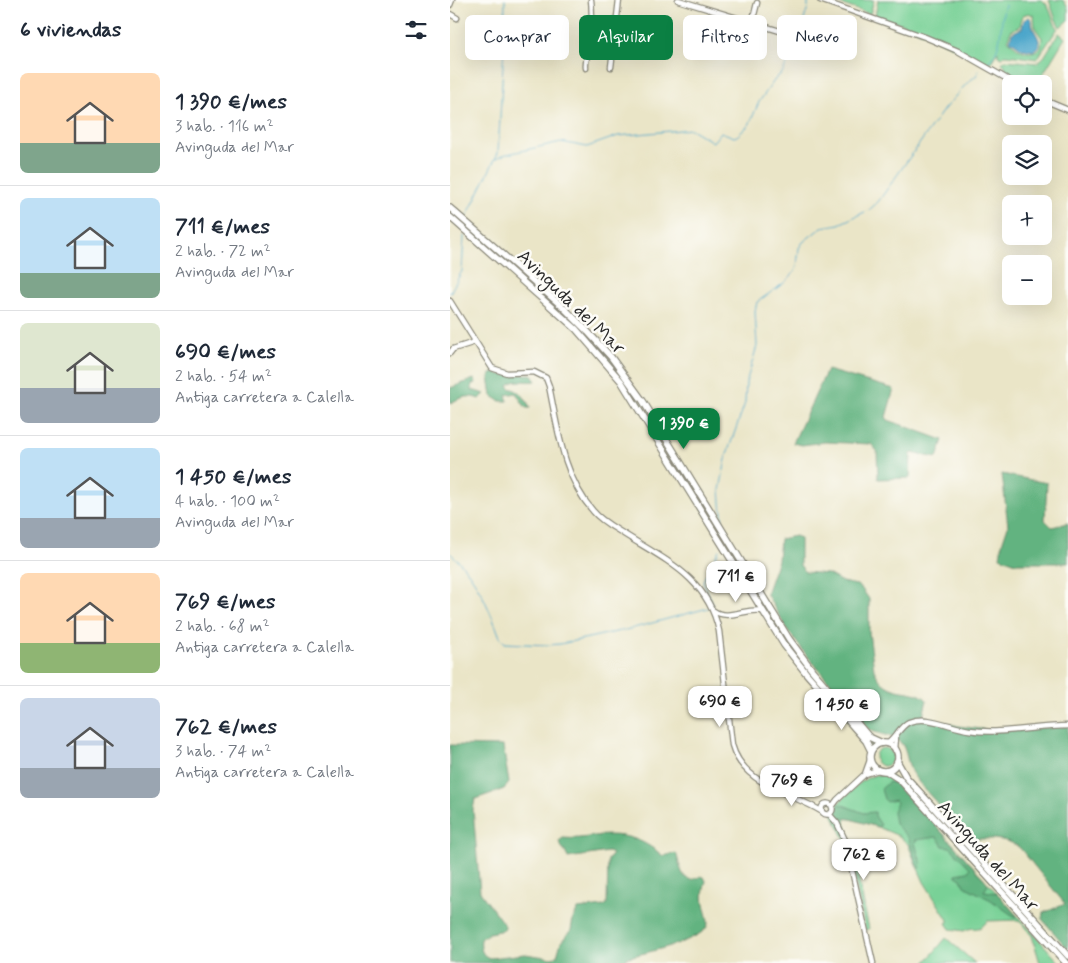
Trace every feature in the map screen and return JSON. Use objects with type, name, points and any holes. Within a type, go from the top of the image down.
[{"type":"main road","name":"Avinguda del Mar","points":[[450,208],[564,308],[612,357],[643,401],[789,639],[812,670],[870,737],[884,743]]},
{"type":"main road","name":"Avinguda del Mar","points":[[450,217],[576,329],[621,381],[784,645],[866,741],[871,751]]},
{"type":"main road","points":[[884,743],[896,750],[897,761],[893,767],[886,771],[878,770],[870,760],[871,751],[878,744],[884,743]]},
{"type":"main road","name":"Avinguda del Mar","points":[[897,761],[906,777],[1068,956]]},
{"type":"main road","name":"Avinguda del Mar","points":[[886,771],[900,780],[1066,963]]},
{"type":"street","points":[[450,6],[452,0]]},
{"type":"street","points":[[586,68],[585,60],[589,49],[592,8],[590,0]]},
{"type":"street","points":[[611,67],[619,0]]},
{"type":"street","points":[[678,0],[691,2],[731,15]]},
{"type":"street","points":[[820,0],[925,37],[958,51],[1002,76]]},
{"type":"street","points":[[754,15],[757,3]]},
{"type":"street","points":[[450,14],[457,18]]},
{"type":"street","points":[[1052,103],[1068,110]]},
{"type":"street","points":[[450,302],[492,368],[507,372],[534,372],[546,378],[565,458],[589,506],[606,522],[690,578],[705,594],[718,623],[732,745],[739,763],[754,778],[825,814],[829,814],[836,823],[845,840],[873,963]]},
{"type":"street","points":[[450,353],[453,349],[475,342]]},
{"type":"street","points":[[753,610],[756,605],[755,597]]},
{"type":"street","points":[[713,610],[723,615],[753,610],[763,611]]},
{"type":"street","points":[[718,623],[723,615]]},
{"type":"street","points":[[884,743],[896,735],[908,722],[925,719],[970,730],[1000,732],[1046,726],[1068,726]]},
{"type":"street","points":[[896,735],[896,750]]},
{"type":"street","points":[[865,774],[870,760]]},
{"type":"street","points":[[821,811],[823,804],[830,805],[865,774],[878,770]]},
{"type":"street","points":[[829,814],[832,811],[830,805]]},
{"type":"green space","points":[[841,0],[874,0],[870,14],[840,4]]},
{"type":"green space","points":[[878,0],[1042,0],[1048,6],[1058,28],[1037,59],[1008,55],[1004,55],[1001,58],[998,56],[998,51],[990,64],[903,24],[875,16]],"holes":[[[1029,13],[1034,16],[1035,28],[1042,38],[1041,47],[1028,52],[1019,49],[1008,39],[1011,31],[1020,26],[1023,15]]]},
{"type":"green space","points":[[1049,0],[1063,0],[1068,8],[1068,20],[1060,27],[1056,20]]},
{"type":"green space","points":[[1059,33],[1065,38],[1042,75],[1015,75],[1005,69],[1005,65],[1002,63],[1005,60],[1037,63],[1044,57]]},
{"type":"green space","points":[[450,211],[577,324],[611,361],[643,405],[749,580],[796,653],[815,678],[874,744],[871,747],[793,654],[646,415],[616,372],[586,336],[450,215]]},
{"type":"green space","points":[[827,370],[894,389],[886,417],[888,420],[943,440],[937,458],[912,453],[910,478],[878,479],[877,451],[871,444],[825,442],[802,445],[793,443]]},
{"type":"green space","points":[[493,373],[504,375],[531,374],[536,381],[518,381],[508,385],[522,395],[530,408],[526,408],[516,393],[506,395],[508,401],[500,401],[492,396],[489,376]]},
{"type":"green space","points":[[474,379],[476,383],[472,384],[472,390],[485,394],[479,399],[468,397],[450,403],[450,388]]},
{"type":"green space","points":[[1002,474],[1047,483],[1045,520],[1052,527],[1068,523],[1068,563],[1016,563],[1000,557],[1008,526]]},
{"type":"green space","points":[[795,536],[800,538],[800,565],[805,572],[828,574],[842,582],[857,585],[862,589],[869,599],[869,632],[874,670],[879,679],[893,689],[915,693],[927,700],[923,716],[958,726],[997,731],[1068,726],[1068,949],[1042,919],[1043,913],[1065,904],[1020,848],[1003,840],[971,839],[911,772],[903,745],[892,737],[868,729],[788,631],[767,595],[767,591],[778,560],[780,539]]},
{"type":"green space","points":[[450,745],[503,746],[509,783],[504,789],[475,799],[473,810],[480,892],[505,926],[504,930],[489,933],[481,939],[481,948],[487,957],[525,954],[552,958],[557,956],[561,942],[571,930],[573,919],[578,909],[607,904],[608,859],[612,854],[608,852],[568,858],[559,841],[563,838],[604,835],[623,836],[647,844],[663,856],[676,853],[683,874],[686,877],[694,879],[701,876],[706,881],[703,898],[708,923],[705,929],[687,940],[629,957],[622,963],[450,963]]},
{"type":"green space","points":[[880,748],[888,748],[893,753],[891,764],[880,766],[875,761],[875,753]]},
{"type":"green space","points":[[875,775],[885,775],[893,778],[1060,963],[1040,963],[1032,936],[1019,920],[987,921],[979,928],[964,931],[950,929],[946,923],[948,920],[924,882],[908,844],[899,836],[868,823],[846,818],[845,823],[869,929],[865,930],[848,845],[833,816],[833,808],[863,780]]},
{"type":"green space","points":[[889,782],[898,784],[987,882],[988,885],[984,891],[997,893],[1016,917],[991,900],[964,886],[956,874],[968,872],[970,868],[950,847],[943,846],[937,837],[916,840],[915,843],[921,863],[918,869],[909,840],[895,824],[893,811],[897,802],[895,800],[887,802],[884,799],[881,789]]},
{"type":"green space","points":[[840,804],[864,813],[875,812],[875,816],[881,825],[877,827],[851,819],[839,818],[837,811]]},
{"type":"green space","points":[[946,938],[975,963],[925,963]]},
{"type":"water","points":[[1029,17],[1032,20],[1039,42],[1039,46],[1033,51],[1022,49],[1010,40],[1012,33],[1022,28],[1024,20]]},
{"type":"waterway","points":[[467,216],[498,153],[505,0]]},
{"type":"waterway","points":[[495,159],[503,155],[561,142],[587,147],[618,136],[691,129],[713,142],[721,132],[734,137],[737,136],[749,125],[759,102],[776,78],[782,73],[794,52],[808,7],[808,0]]},
{"type":"waterway","points":[[988,62],[997,50],[1005,5]]},
{"type":"waterway","points":[[730,538],[723,526],[720,490],[727,454],[745,403],[746,383],[757,346],[755,311],[757,302],[784,283],[794,273],[797,266],[799,248],[803,242],[822,227],[839,224],[869,210],[878,202],[944,109],[967,83],[976,76],[979,70]]},
{"type":"waterway","points":[[450,293],[462,271],[464,236]]},
{"type":"waterway","points":[[713,604],[703,581],[719,550]]},
{"type":"waterway","points":[[450,553],[474,581],[486,603],[500,637],[505,643],[560,644],[630,629],[708,608]]}]
